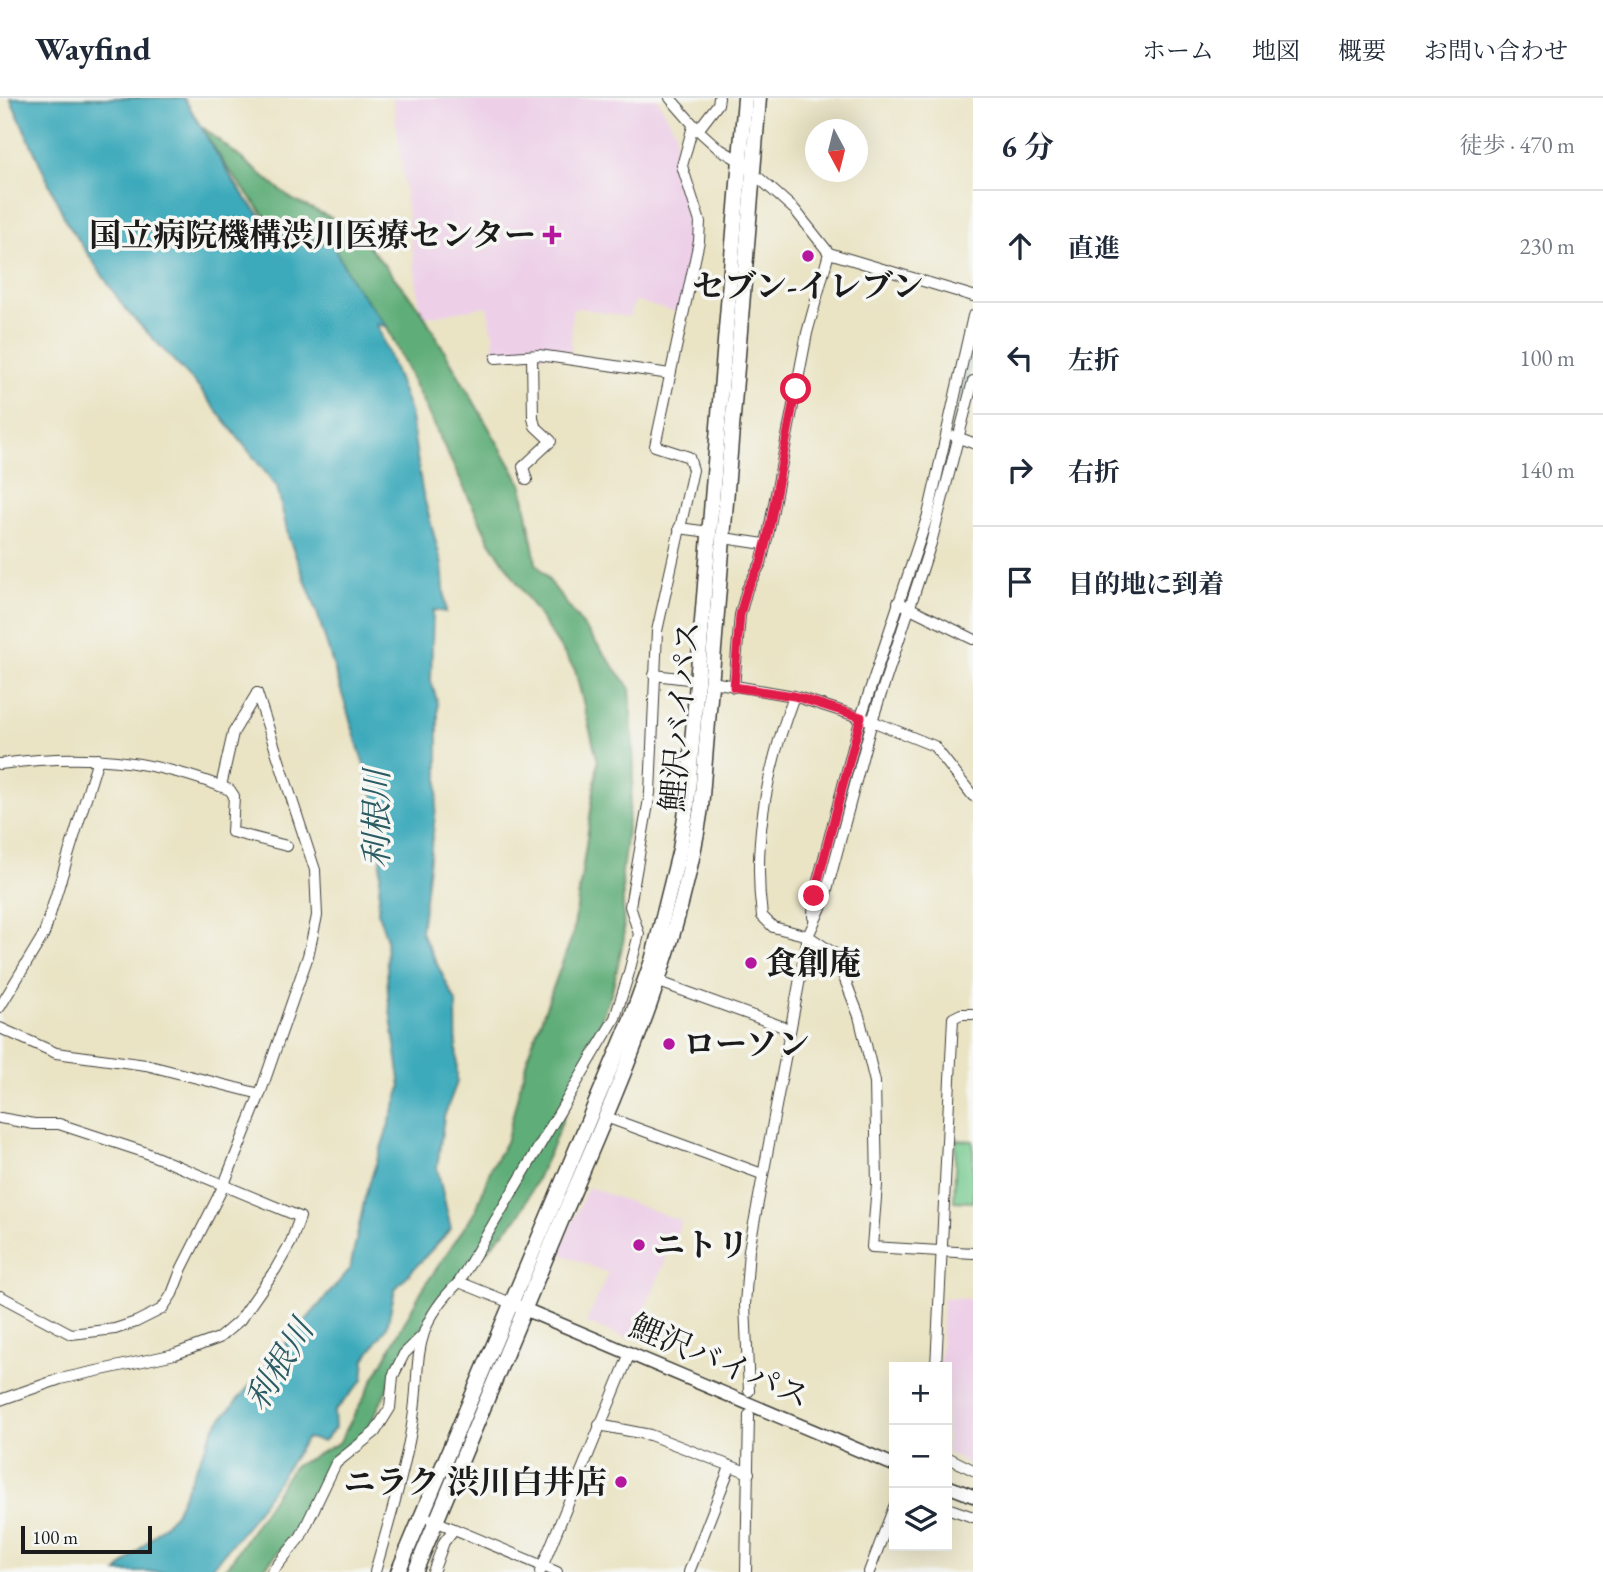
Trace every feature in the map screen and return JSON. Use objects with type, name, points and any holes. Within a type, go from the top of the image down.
[{"type":"highway","name":"鯉沢バイパス","points":[[518,1306],[606,1117],[652,979],[680,849],[697,680],[745,98]]},
{"type":"highway","name":"鯉沢バイパス","points":[[398,1572],[429,1519],[652,979],[675,931],[694,856],[712,682],[760,98]]},
{"type":"highway","name":"鯉沢バイパス","points":[[415,1572],[429,1519]]},
{"type":"main road","name":"鯉沢バイパス","points":[[518,1306],[889,1463]]},
{"type":"main road","points":[[952,1488],[973,1496]]},
{"type":"street","points":[[670,98],[695,128],[718,148],[740,161],[795,210],[829,253],[973,296]]},
{"type":"street","points":[[272,1572],[301,1536],[336,1463],[374,1432],[390,1408],[393,1376],[404,1354],[422,1335],[442,1299],[459,1282],[615,1018],[639,934],[630,906],[649,793],[657,631],[694,463],[689,457],[655,446],[699,241],[700,222],[682,166],[695,128],[718,104],[719,98]]},
{"type":"street","points":[[734,687],[740,615],[747,589],[764,554],[807,333],[829,253]]},
{"type":"street","points":[[953,435],[973,316]]},
{"type":"street","points":[[496,358],[532,356],[670,374]]},
{"type":"street","points":[[527,480],[523,467],[551,441],[535,426],[533,418],[532,356]]},
{"type":"street","points":[[749,1391],[745,1305],[749,1250],[808,936],[827,890],[866,719],[904,605],[953,435],[973,381]]},
{"type":"street","points":[[953,435],[973,443]]},
{"type":"street","points":[[679,528],[709,532]]},
{"type":"street","points":[[724,538],[764,544]]},
{"type":"street","points":[[904,605],[973,639]]},
{"type":"street","points":[[654,675],[697,680]]},
{"type":"street","points":[[712,682],[794,696],[866,719],[934,746],[973,796]]},
{"type":"street","points":[[0,1296],[71,1334],[115,1329],[136,1322],[162,1309],[172,1294],[182,1268],[223,1187],[260,1094],[308,956],[317,916],[318,887],[290,789],[272,746],[257,693],[233,733],[221,786]]},
{"type":"street","points":[[794,696],[777,740],[769,772],[760,848],[760,904],[766,923],[808,936],[835,954],[859,1016],[875,1082],[877,1185],[872,1247],[973,1253]]},
{"type":"street","points":[[0,764],[45,758],[144,762],[233,792],[232,832],[287,846]]},
{"type":"street","points":[[0,1007],[44,934],[52,914],[98,759]]},
{"type":"street","points":[[652,979],[789,1030]]},
{"type":"street","points":[[936,1362],[953,1018],[961,1014],[973,1014]]},
{"type":"street","points":[[0,1028],[55,1053],[146,1065],[260,1094]]},
{"type":"street","points":[[606,1117],[762,1174]]},
{"type":"street","points":[[0,1118],[24,1124],[58,1125],[144,1152],[223,1187],[277,1205],[300,1217],[291,1242],[275,1270],[231,1330],[185,1351],[60,1379],[0,1401]]},
{"type":"street","points":[[459,1282],[518,1306]]},
{"type":"street","points":[[374,1572],[412,1425],[417,1356],[422,1335]]},
{"type":"street","points":[[541,1569],[630,1353]]},
{"type":"street","points":[[746,1572],[750,1415]]},
{"type":"street","points":[[599,1425],[650,1435],[749,1474]]},
{"type":"street","points":[[952,1460],[973,1470]]},
{"type":"street","points":[[689,1572],[730,1467]]},
{"type":"street","points":[[952,1510],[973,1517]]},
{"type":"street","points":[[429,1519],[541,1569],[557,1572]]},
{"type":"street","points":[[869,1572],[889,1520]]},
{"type":"street","points":[[433,1572],[444,1542],[454,1529]]},
{"type":"shaded area","name":"国立病院機構渋川医療センター","points":[[393,98],[657,98],[676,132],[674,175],[689,206],[691,222],[694,224],[693,245],[680,313],[635,301],[629,317],[579,308],[572,310],[571,355],[492,356],[494,338],[487,306],[421,318]]},
{"type":"shaded area","points":[[588,1187],[682,1221],[632,1340],[586,1323],[608,1273],[559,1253]]},
{"type":"shaded area","points":[[943,1298],[973,1299],[973,1466],[952,1456],[952,1362],[940,1362]]},
{"type":"green space","points":[[200,125],[293,200],[343,223],[371,249],[421,310],[522,485],[536,563],[630,688],[634,769],[622,873],[624,938],[612,991],[552,1147],[520,1215],[442,1299],[402,1358],[366,1433],[323,1474],[305,1521],[261,1572],[221,1572],[230,1563],[293,1467],[339,1443],[422,1290],[476,1210],[491,1168],[506,1142],[528,1055],[573,934],[598,762],[575,670],[489,540],[387,327],[353,283],[332,244],[275,229],[225,165]]},
{"type":"green space","points":[[956,1140],[973,1141],[973,1202],[954,1201]]},
{"type":"water","name":"利根川","points":[[10,98],[184,98],[224,167],[248,201],[274,228],[287,235],[332,244],[353,283],[387,327],[377,324],[410,411],[422,490],[442,565],[446,612],[433,610],[431,681],[438,704],[438,791],[421,932],[456,1002],[457,1082],[444,1117],[437,1168],[451,1229],[395,1289],[387,1327],[365,1359],[363,1380],[334,1412],[335,1428],[323,1442],[307,1438],[246,1527],[208,1572],[117,1572],[174,1515],[215,1426],[350,1269],[365,1197],[401,1087],[388,996],[386,937],[378,913],[383,827],[314,603],[289,539],[277,487],[194,382],[126,310],[67,223]]},
{"type":"waterway","points":[[954,433],[973,350]]},
{"type":"waterway","points":[[948,460],[952,439]]},
{"type":"waterway","points":[[934,511],[940,490]]},
{"type":"waterway","points":[[906,601],[929,527]]},
{"type":"waterway","points":[[866,717],[904,607]]},
{"type":"waterway","points":[[819,896],[829,858]]},
{"type":"place","name":"国立病院機構渋川医療センター","points":[[552,235]]},
{"type":"place","name":"セブン-イレブン","points":[[808,256]]},
{"type":"place","name":"食創庵","points":[[751,963]]},
{"type":"place","name":"ローソン","points":[[669,1044]]},
{"type":"place","name":"ニトリ","points":[[639,1245]]},
{"type":"place","name":"ニラク 渋川白井店","points":[[621,1482]]},
{"type":"route","points":[[796,389],[764,554],[747,589],[740,615],[734,687],[794,696],[861,717],[814,896]]}]
